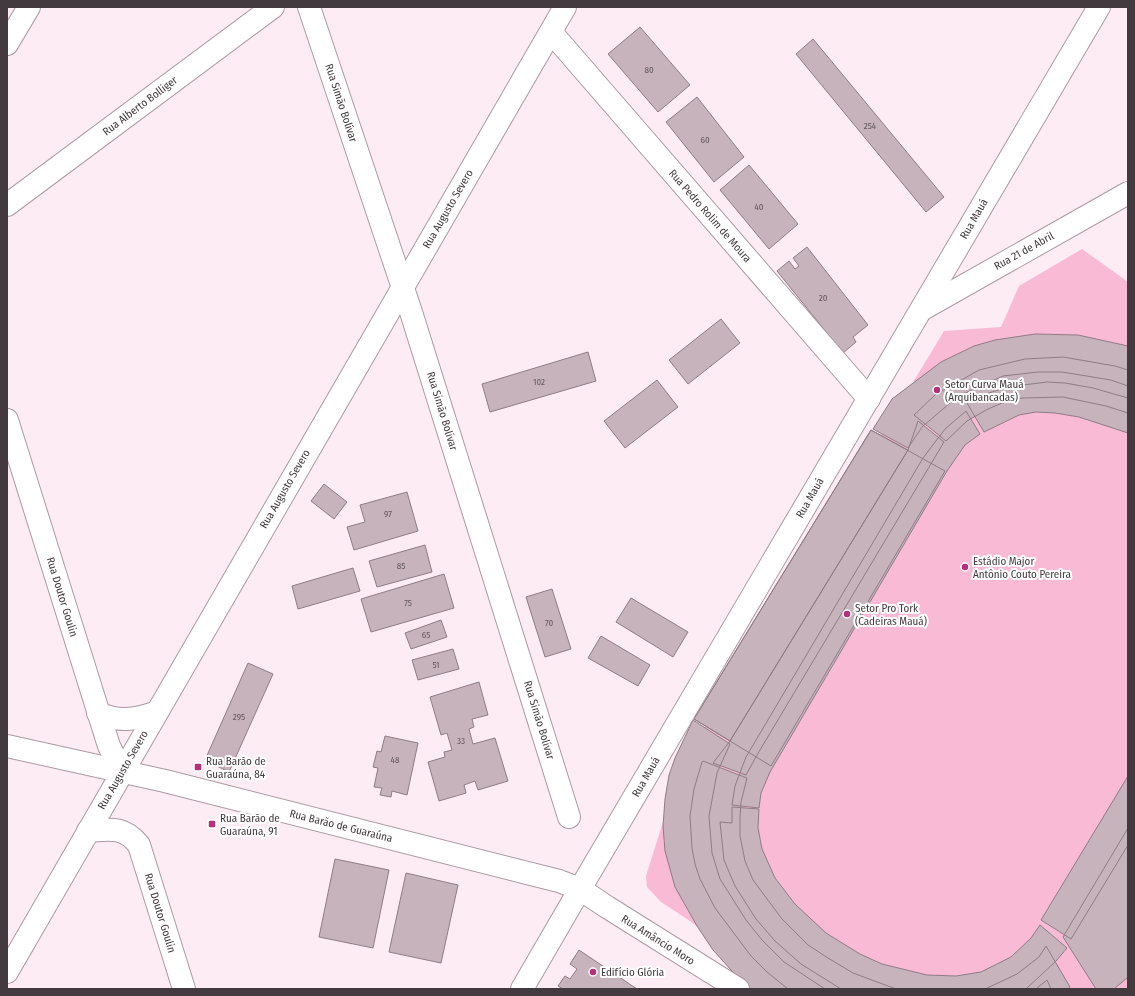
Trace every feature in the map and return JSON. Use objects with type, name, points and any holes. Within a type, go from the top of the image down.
[{"type":"main road","points":[[7,44],[29,7]]},
{"type":"main road","name":"Rua Alberto Bolliger","points":[[7,205],[273,7]]},
{"type":"main road","name":"Rua Simão Bolívar","points":[[309,7],[402,287],[569,817]]},
{"type":"main road","name":"Rua Augusto Severo","points":[[7,972],[155,713],[565,7]]},
{"type":"main road","name":"Rua Mauá","points":[[522,989],[1098,7]]},
{"type":"main road","name":"Rua Pedro Rolim de Moura","points":[[551,32],[869,399]]},
{"type":"main road","name":"Rua 21 de Abril","points":[[921,310],[1128,193]]},
{"type":"main road","name":"Rua Doutor Goulin","points":[[7,420],[98,713],[109,746],[122,771]]},
{"type":"main road","points":[[98,713],[110,718],[123,720],[134,719],[155,713]]},
{"type":"main road","name":"Rua Barão de Guaraúna","points":[[7,746],[122,771],[559,881],[580,889]]},
{"type":"main road","name":"Rua Doutor Goulin","points":[[88,831],[112,829],[122,831],[133,837],[139,846],[184,989]]},
{"type":"main road","name":"Rua Amâncio Moro","points":[[580,889],[738,989]]},
{"type":"shaded area","name":"Estádio Major Antônio Couto Pereira","points":[[1082,249],[1128,282],[1128,989],[776,989],[690,921],[661,902],[647,887],[646,876],[680,768],[944,331],[1001,327],[1019,286]]},
{"type":"building","points":[[640,27],[690,85],[658,112],[608,54]]},
{"type":"building","points":[[813,39],[944,197],[926,212],[796,54]]},
{"type":"building","points":[[697,97],[744,157],[714,182],[666,122]]},
{"type":"building","points":[[749,165],[798,224],[769,249],[720,190]]},
{"type":"building","points":[[807,247],[868,325],[853,337],[856,342],[843,353],[777,271],[789,261],[795,269],[799,266],[793,258]]},
{"type":"building","points":[[721,319],[740,343],[688,384],[669,360]]},
{"type":"building","name":"Setor Curva Mauá (Arquibancadas)","points":[[1035,334],[1078,335],[1128,346],[1128,386],[1111,380],[1062,372],[1038,372],[1003,376],[963,394],[950,403],[922,427],[908,448],[873,429],[892,399],[941,362],[974,346],[995,340]]},
{"type":"building","points":[[588,352],[596,381],[490,412],[482,384]]},
{"type":"building","name":"Setor Curva Mauá (Arquibancadas)","points":[[1063,357],[1115,366],[1128,370],[1128,413],[1106,406],[1063,397],[1023,398],[1009,400],[988,409],[967,421],[946,441],[914,415],[935,395],[979,370],[1025,359]]},
{"type":"building","points":[[657,380],[678,407],[625,448],[604,421]]},
{"type":"building","name":"Setor Curva Mauá (Arquibancadas)","points":[[1047,382],[1065,383],[1093,388],[1128,398],[1128,433],[1079,417],[1055,413],[1036,412],[1019,415],[984,432],[967,403],[983,395],[1007,387]]},
{"type":"building","name":"Setor Pro Tork (Cadeiras Mauá)","points":[[966,411],[980,434],[965,445],[947,471],[770,772],[761,793],[759,808],[732,805],[735,786],[746,757],[923,458],[945,429]]},
{"type":"building","name":"Setor Pro Tork (Cadeiras Mauá)","points":[[918,421],[944,442],[746,775],[713,763],[730,741],[908,450]]},
{"type":"building","points":[[871,430],[908,450],[730,741],[694,719]]},
{"type":"building","points":[[871,430],[945,471],[771,766],[694,719]]},
{"type":"building","points":[[324,484],[347,502],[334,519],[311,501]]},
{"type":"building","points":[[407,492],[418,531],[354,550],[347,527],[365,522],[360,505]]},
{"type":"building","points":[[425,545],[432,572],[377,587],[369,561]]},
{"type":"building","points":[[353,568],[360,591],[298,609],[292,586]]},
{"type":"building","points":[[444,574],[454,608],[371,632],[361,599]]},
{"type":"building","points":[[552,589],[571,649],[545,657],[526,597]]},
{"type":"building","points":[[631,598],[688,632],[673,657],[616,622]]},
{"type":"building","points":[[441,620],[447,637],[411,649],[405,633]]},
{"type":"building","points":[[601,636],[650,665],[638,686],[588,658]]},
{"type":"building","points":[[453,649],[459,669],[418,680],[412,660]]},
{"type":"building","points":[[248,663],[273,674],[229,772],[205,760]]},
{"type":"building","points":[[479,682],[488,715],[472,719],[474,727],[469,729],[473,744],[495,738],[508,781],[478,790],[475,781],[464,785],[466,793],[439,801],[428,762],[445,757],[444,752],[452,750],[447,733],[441,735],[430,697]]},
{"type":"building","points":[[693,720],[730,744],[717,773],[709,816],[712,853],[720,879],[746,920],[762,940],[784,962],[825,989],[751,989],[741,981],[713,950],[697,926],[675,887],[665,851],[663,826],[665,799],[669,775],[675,758]]},
{"type":"building","points":[[385,736],[418,743],[407,795],[392,791],[391,797],[380,795],[382,788],[374,787],[378,768],[373,767],[377,751],[381,752]]},
{"type":"building","points":[[703,761],[747,778],[741,802],[740,818],[740,836],[745,861],[753,880],[782,919],[808,945],[828,958],[853,973],[896,989],[788,989],[767,972],[751,956],[715,908],[700,879],[695,864],[692,848],[690,816],[694,789]]},
{"type":"building","points":[[1128,776],[1128,845],[1071,939],[1041,920]]},
{"type":"building","points":[[732,807],[759,809],[758,828],[762,849],[775,878],[795,904],[826,933],[860,954],[882,964],[927,975],[956,976],[981,972],[1011,957],[1031,938],[1040,925],[1067,948],[1056,961],[1026,989],[841,989],[801,964],[775,941],[756,919],[735,886],[724,860],[720,822],[732,823]]},
{"type":"building","points":[[1128,828],[1128,977],[1114,989],[1096,989],[1063,937]]},
{"type":"building","points":[[335,859],[389,870],[373,948],[319,937]]},
{"type":"building","points":[[406,873],[458,885],[441,963],[389,952]]},
{"type":"building","points":[[1046,946],[1070,987],[1068,989],[985,989],[1017,974],[1039,957]]},
{"type":"building","name":"Edifício Glória","points":[[579,950],[637,989],[563,989],[558,986],[565,976],[570,979],[577,969],[570,964]]},
{"type":"building","points":[[1047,980],[1051,989],[1036,989],[1037,988]]},
{"type":"place","name":"Setor Curva Mauá (Arquibancadas)","points":[[937,390]]},
{"type":"place","name":"Estádio Major Antônio Couto Pereira","points":[[965,567]]},
{"type":"place","name":"Setor Pro Tork (Cadeiras Mauá)","points":[[847,614]]},
{"type":"place","name":"Rua Barão de Guaraúna, 84","points":[[198,767]]},
{"type":"place","name":"Rua Barão de Guaraúna, 91","points":[[212,824]]},
{"type":"place","name":"Edifício Glória","points":[[593,972]]}]
